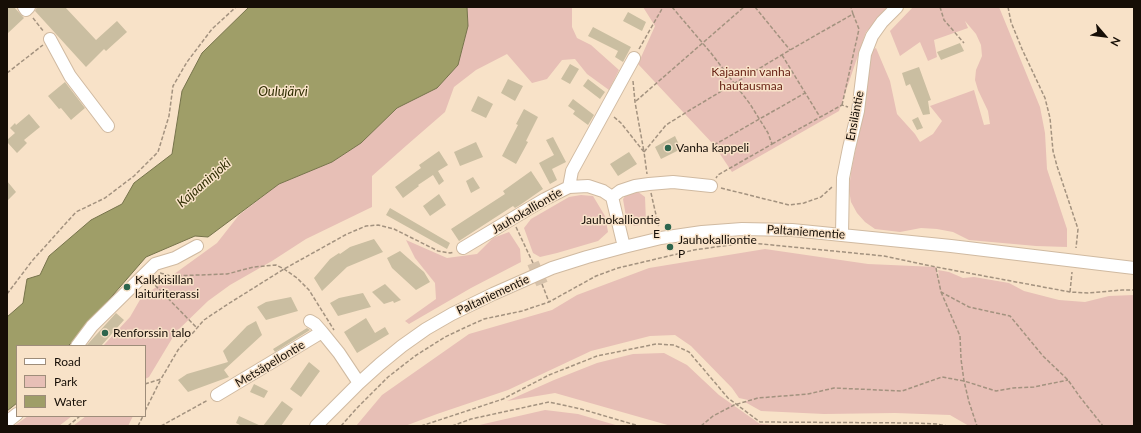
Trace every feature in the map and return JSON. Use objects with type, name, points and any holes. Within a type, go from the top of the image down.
[{"type":"street","name":"Ensiläntie","points":[[842,234],[843,178],[858,111],[865,54],[872,36],[882,22],[897,7]]},
{"type":"street","points":[[50,39],[70,76],[108,126]]},
{"type":"street","points":[[568,187],[572,171],[634,58]]},
{"type":"street","points":[[624,247],[612,197],[620,191],[635,186],[673,182],[711,186]]},
{"type":"street","name":"Jauhokalliontie","points":[[463,248],[568,187],[588,186],[603,191],[612,197]]},
{"type":"street","name":"Paltaniementie","points":[[316,426],[358,383],[402,346],[426,329],[452,314],[552,268],[661,238],[702,232],[742,229],[792,230],[842,234],[1134,268]]},
{"type":"street","points":[[78,345],[92,326],[155,264],[175,258],[197,246]]},
{"type":"street","points":[[310,321],[315,324],[339,353],[358,383]]},
{"type":"street","name":"Metsäpellontie","points":[[217,395],[322,332]]},
{"type":"street","points":[[7,422],[16,415]]},
{"type":"path","points":[[7,294],[32,261],[76,212],[105,198],[134,176],[158,152],[169,116],[173,86],[187,62],[212,29],[236,7]]},
{"type":"path","points":[[672,7],[750,104],[768,133],[772,144]]},
{"type":"path","points":[[661,238],[646,169],[635,102],[744,7]]},
{"type":"path","points":[[755,7],[790,50]]},
{"type":"path","points":[[843,178],[821,197],[804,203],[790,205],[711,186],[718,175],[842,105],[859,29],[851,7]]},
{"type":"path","points":[[940,7],[944,20],[964,43]]},
{"type":"path","points":[[1008,7],[1011,22],[1022,49],[1046,98],[1050,118],[1053,151],[1078,229],[1076,248]]},
{"type":"path","points":[[7,73],[50,39],[26,8]]},
{"type":"path","points":[[644,152],[666,125],[734,83],[853,14]]},
{"type":"path","points":[[782,55],[820,117]]},
{"type":"path","points":[[714,145],[805,93]]},
{"type":"path","points":[[842,105],[858,111]]},
{"type":"path","points":[[606,108],[644,152]]},
{"type":"path","points":[[512,220],[533,263]]},
{"type":"path","points":[[146,409],[178,350],[204,320],[284,268],[347,234],[366,226],[378,225],[394,230],[438,252],[450,253],[463,248]]},
{"type":"path","points":[[341,426],[388,377],[445,337],[484,318],[522,311],[549,302],[596,276],[618,268],[694,250],[744,244],[884,256],[936,268],[1070,292],[1088,293],[1134,290]]},
{"type":"path","points":[[146,272],[171,276],[228,274],[276,265],[284,268],[297,278],[308,290],[335,333]]},
{"type":"path","points":[[936,268],[941,292],[960,336],[964,381],[977,426]]},
{"type":"path","points":[[146,272],[197,328]]},
{"type":"path","points":[[1070,292],[1072,272]]},
{"type":"path","points":[[542,284],[549,302]]},
{"type":"path","points":[[941,292],[969,307],[1010,316],[1043,356],[1068,380],[1080,398],[1103,426]]},
{"type":"path","points":[[421,426],[503,399],[549,375],[597,356],[656,344],[674,345],[689,352],[728,398],[760,422],[916,423],[946,426]]},
{"type":"path","points":[[701,426],[712,416],[737,404],[758,398],[808,394],[834,388],[902,391],[942,377],[964,381],[996,392],[1013,388],[1034,387],[1068,380]]},
{"type":"path","points":[[146,384],[161,379]]},
{"type":"path","points":[[161,426],[217,395]]},
{"type":"path","points":[[452,426],[471,419],[549,402],[581,409],[639,426]]},
{"type":"path","points":[[68,426],[79,417]]},
{"type":"path","points":[[138,426],[142,417]]},
{"type":"green space","points":[[467,7],[572,7],[572,27],[577,38],[591,45],[619,70],[609,90],[587,74],[575,59],[562,60],[547,79],[532,83],[507,54],[476,70],[454,87],[445,112],[372,176],[372,207],[306,239],[272,261],[230,285],[208,301],[176,332],[149,377],[146,378],[146,345],[104,345],[130,317],[141,298],[217,243],[239,215],[279,184],[332,162],[361,143],[397,108],[437,88],[458,65],[468,26]]},
{"type":"green space","name":"Kajaanin vanha hautausmaa","points":[[643,7],[889,7],[866,32],[839,111],[732,172],[714,145],[638,64],[655,26]]},
{"type":"green space","points":[[913,7],[999,7],[1040,107],[1045,133],[1047,169],[1067,229],[1067,247],[1036,246],[969,240],[953,232],[937,229],[921,228],[900,232],[875,229],[865,222],[857,213],[851,202],[849,190],[851,172],[864,107],[870,51],[876,48],[890,81],[897,114],[915,134],[920,142],[933,134],[942,121],[930,106],[974,90],[984,125],[990,124],[988,111],[975,80],[976,70],[982,56],[981,45],[976,34],[965,21],[968,28],[934,40],[937,57],[928,61],[920,42],[900,56],[890,31]]},
{"type":"green space","points":[[637,191],[645,197],[646,222],[634,226],[626,217],[623,199],[628,192]]},
{"type":"green space","points":[[581,195],[593,196],[605,216],[608,232],[598,241],[557,253],[540,257],[533,253],[524,228],[531,219],[569,197]]},
{"type":"green space","points":[[509,232],[520,249],[521,262],[471,288],[409,324],[405,321],[436,299],[435,283],[415,258],[406,240],[447,258],[477,254],[493,238]]},
{"type":"green space","points":[[765,249],[868,264],[936,267],[940,284],[938,270],[949,272],[963,278],[974,277],[1009,283],[1024,291],[1059,300],[1085,302],[1109,296],[1134,295],[1134,426],[969,426],[950,415],[895,413],[824,414],[761,411],[745,402],[748,400],[739,398],[732,388],[691,346],[675,335],[650,336],[591,351],[508,390],[405,426],[356,426],[382,395],[469,334],[552,310],[577,295],[649,268]]},
{"type":"green space","points":[[664,353],[687,365],[719,395],[760,424],[783,426],[671,426],[555,393],[507,401],[597,363],[633,354]]},
{"type":"green space","points":[[545,410],[578,414],[619,426],[475,426]]},
{"type":"green space","points":[[27,417],[71,417],[59,426],[14,426]]},
{"type":"green space","points":[[85,417],[132,417],[128,426],[73,426]]},
{"type":"water","name":"Oulujärvi","points":[[249,7],[467,7],[468,26],[458,65],[437,88],[397,108],[361,143],[332,162],[279,184],[208,237],[195,236],[146,257],[69,345],[16,345],[16,404],[7,411],[7,317],[23,303],[27,279],[40,275],[49,256],[91,220],[122,204],[134,183],[172,154],[182,91],[202,53]]},
{"type":"building","points":[[7,7],[14,7],[24,18],[7,34]]},
{"type":"building","points":[[37,7],[65,7],[96,40],[117,21],[127,32],[106,51],[104,49],[86,67],[35,11]]},
{"type":"building","points":[[628,12],[646,22],[642,31],[623,21]]},
{"type":"building","points":[[593,27],[631,47],[623,62],[615,57],[618,51],[588,36]]},
{"type":"building","points":[[960,43],[964,51],[941,60],[937,52]]},
{"type":"building","points":[[570,64],[579,69],[570,84],[561,79]]},
{"type":"building","points":[[919,67],[931,100],[928,101],[930,114],[923,115],[910,84],[906,86],[902,73]]},
{"type":"building","points":[[508,79],[523,86],[515,101],[501,93]]},
{"type":"building","points":[[588,79],[605,92],[600,99],[583,86]]},
{"type":"building","points":[[65,82],[85,108],[71,120],[48,96]]},
{"type":"building","points":[[478,96],[493,104],[486,118],[471,111]]},
{"type":"building","points":[[573,99],[594,115],[588,125],[573,114],[575,111],[568,106]]},
{"type":"building","points":[[524,109],[538,117],[526,141],[528,142],[516,164],[502,156],[518,125],[516,124]]},
{"type":"building","points":[[29,114],[40,127],[24,140],[27,143],[17,153],[7,142],[7,140],[15,133],[10,128]]},
{"type":"building","points":[[918,117],[923,128],[917,130],[912,120]]},
{"type":"building","name":"Vanha kappeli","points":[[675,136],[681,149],[661,159],[655,147]]},
{"type":"building","points":[[553,137],[566,162],[552,169],[557,180],[550,184],[539,163],[554,155],[546,140]]},
{"type":"building","points":[[476,142],[483,157],[460,166],[454,152]]},
{"type":"building","points":[[439,151],[448,165],[438,171],[444,181],[439,185],[433,175],[403,198],[395,187],[421,168],[419,165]]},
{"type":"building","points":[[629,152],[637,164],[618,176],[610,164]]},
{"type":"building","points":[[531,171],[543,189],[520,205],[515,208],[513,206],[459,241],[451,229],[505,194],[503,191]]},
{"type":"building","points":[[473,177],[480,188],[471,193],[466,181]]},
{"type":"building","points":[[7,181],[16,192],[7,201]]},
{"type":"building","points":[[439,194],[446,205],[430,216],[423,206]]},
{"type":"building","points":[[390,208],[450,243],[447,249],[386,215]]},
{"type":"building","points":[[374,239],[383,252],[347,267],[322,291],[314,278],[330,259],[350,247]]},
{"type":"building","points":[[400,251],[424,272],[430,282],[416,290],[392,268],[387,258]]},
{"type":"building","points":[[385,284],[401,300],[394,303],[393,301],[384,304],[372,292]]},
{"type":"building","points":[[363,293],[371,307],[338,316],[330,303],[339,298]]},
{"type":"building","points":[[291,297],[298,311],[266,320],[257,307],[266,302]]},
{"type":"building","name":"Renforssin talo","points":[[116,313],[124,320],[102,345],[87,345]]},
{"type":"building","points":[[366,318],[375,333],[385,327],[389,334],[357,353],[344,332]]},
{"type":"building","points":[[256,321],[262,335],[224,370],[229,377],[188,392],[178,380],[187,374],[228,362],[223,351],[247,326]]},
{"type":"building","points":[[307,328],[310,330],[275,352],[273,349]]},
{"type":"building","points":[[309,362],[320,371],[301,397],[290,389]]},
{"type":"building","points":[[254,384],[268,391],[264,398],[250,392]]},
{"type":"building","points":[[282,401],[293,409],[281,426],[263,426]]},
{"type":"building","points":[[239,416],[261,426],[242,426],[236,423]]},
{"type":"tunnel","points":[[533,263],[542,284]]},
{"type":"place","name":"Vanha kappeli","points":[[668,148]]},
{"type":"place","name":"Jauhokalliontie E","points":[[668,227]]},
{"type":"place","name":"Jauhokalliontie P","points":[[670,247]]},
{"type":"place","name":"Kalkkisillan laituriterassi","points":[[127,287]]},
{"type":"place","name":"Renforssin talo","points":[[105,333]]},
{"type":"water label","name":"Kajaaninjoki","points":[[204,183]]}]
